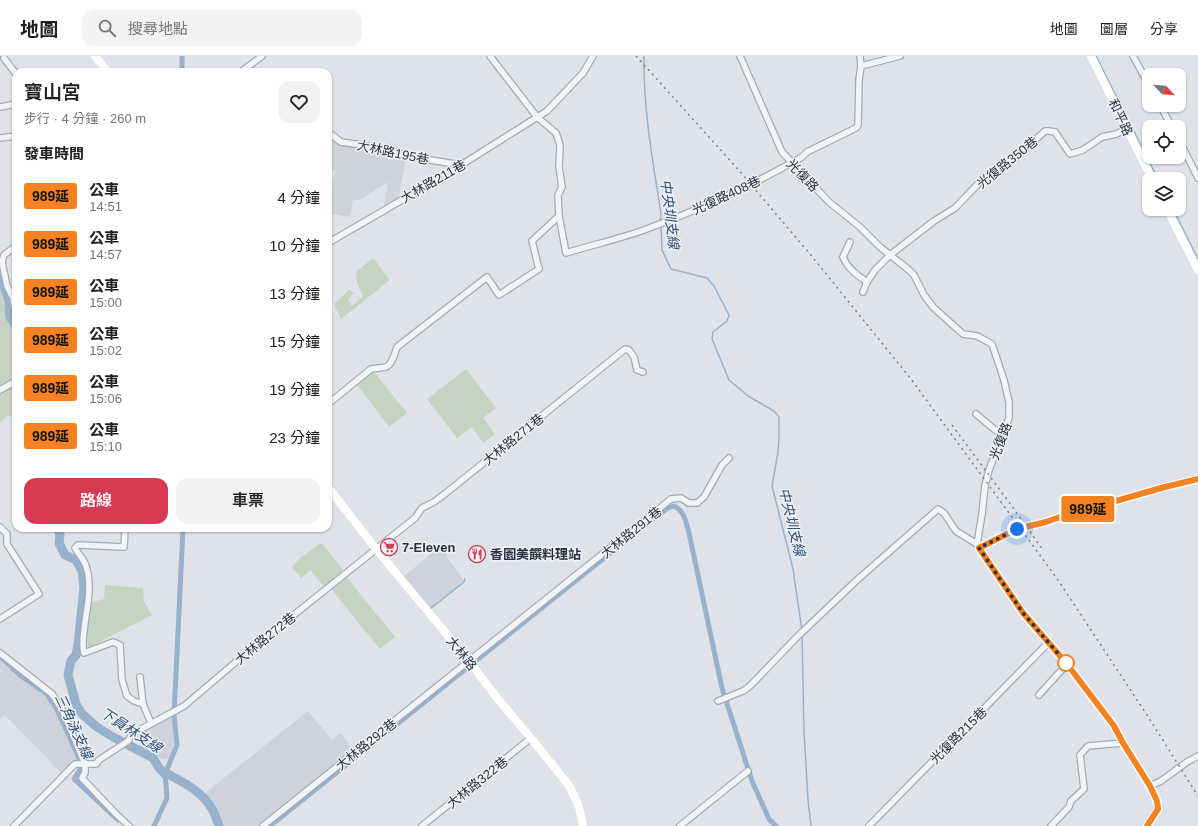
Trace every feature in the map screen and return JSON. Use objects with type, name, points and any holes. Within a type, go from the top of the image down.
[{"type":"street","points":[[95,56],[105,68]]},
{"type":"street","points":[[246,68],[262,56]]},
{"type":"street","points":[[332,401],[371,369],[386,367],[390,364],[397,347],[487,277],[499,295],[539,269],[532,241],[559,216],[558,195],[562,187],[559,167],[560,145],[556,133],[537,117],[490,56]]},
{"type":"street","name":"大林路211巷","points":[[332,241],[461,165],[547,111],[583,73],[593,56]]},
{"type":"street","name":"光復路","points":[[740,56],[782,152],[829,202],[860,227],[880,248],[914,275],[924,295],[933,307],[963,334],[977,336],[992,344],[1004,380],[1009,402],[1010,418],[989,470],[985,485],[978,546]]},
{"type":"street","name":"光復路408巷","points":[[559,216],[566,253],[644,230],[724,198],[802,158],[807,152],[856,128],[858,125],[859,80],[862,66],[860,56]]},
{"type":"street","points":[[862,66],[900,56]]},
{"type":"street","name":"和平路","points":[[1091,56],[1148,172]]},
{"type":"street","points":[[1133,56],[1142,72]]},
{"type":"street","points":[[3,59],[12,69]]},
{"type":"street","points":[[0,107],[12,105]]},
{"type":"street","name":"光復路350巷","points":[[890,255],[934,221],[955,208],[982,180],[1014,159],[1045,131],[1055,132],[1070,154],[1083,150],[1102,137],[1116,134],[1126,129]]},
{"type":"street","name":"大林路195巷","points":[[332,135],[341,142],[362,145],[418,158],[461,165]]},
{"type":"street","points":[[0,138],[12,136]]},
{"type":"street","points":[[1186,154],[1198,178]]},
{"type":"street","points":[[1170,216],[1198,270]]},
{"type":"street","points":[[850,242],[843,258],[846,265],[867,282]]},
{"type":"street","points":[[12,249],[4,255],[2,262],[7,286],[12,296]]},
{"type":"street","points":[[863,292],[867,282],[875,270],[890,255]]},
{"type":"street","name":"大林路271巷","points":[[376,549],[415,518],[422,508],[434,502],[446,493],[625,349],[629,350],[634,357],[637,370],[643,372]]},
{"type":"street","points":[[0,390],[12,383]]},
{"type":"street","points":[[976,414],[994,429],[1003,434]]},
{"type":"street","name":"大林路291巷","points":[[469,661],[671,499],[681,498],[689,504],[697,503],[704,497],[722,465],[729,458]]},
{"type":"street","points":[[978,546],[1017,529],[1046,522],[1157,489],[1198,479]]},
{"type":"street","name":"大林路","points":[[332,492],[376,549],[469,661],[497,698],[570,787],[579,807],[583,826]]},
{"type":"street","points":[[718,701],[733,696],[750,686],[802,632],[857,580],[938,509],[944,513],[956,531],[978,546],[1023,613],[1067,664],[1114,726],[1150,786],[1157,801],[1158,809],[1147,826]]},
{"type":"street","points":[[0,527],[7,534],[7,544],[40,594],[0,619]]},
{"type":"street","points":[[125,532],[124,547],[78,545],[75,548],[86,565],[89,577],[89,595],[85,619],[83,648],[84,653],[113,642],[120,645],[122,680],[127,696],[134,701],[143,704]]},
{"type":"street","name":"大林路272巷","points":[[14,826],[75,764],[96,764],[99,760],[128,741],[132,734],[184,706],[250,650],[376,549]]},
{"type":"street","name":"光復路215巷","points":[[869,826],[1048,643]]},
{"type":"street","points":[[0,653],[52,694],[63,711],[85,764],[85,773],[82,778],[116,814],[130,826]]},
{"type":"street","name":"大林路292巷","points":[[263,826],[469,661]]},
{"type":"street","points":[[1039,695],[1067,664]]},
{"type":"street","points":[[140,677],[143,704],[151,723]]},
{"type":"street","name":"大林路322巷","points":[[422,826],[531,738]]},
{"type":"street","points":[[1051,826],[1069,807],[1070,801],[1084,789],[1080,755],[1088,746],[1123,743]]},
{"type":"street","points":[[1150,786],[1161,781],[1186,762],[1198,756]]},
{"type":"street","points":[[680,826],[748,771]]},
{"type":"shaded area","points":[[332,140],[338,143],[406,158],[398,200],[384,208],[388,182],[360,200],[353,200],[350,217],[332,214],[332,189],[335,171],[332,170]]},
{"type":"shaded area","points":[[444,546],[447,557],[464,581],[429,609],[403,577],[437,549]]},
{"type":"shaded area","points":[[0,658],[29,685],[34,686],[50,700],[80,760],[64,776],[5,715],[0,719]]},
{"type":"shaded area","points":[[308,711],[332,740],[340,733],[354,750],[261,826],[223,826],[205,793]]},
{"type":"shaded area","points":[[172,717],[174,744],[170,756],[163,759],[155,757],[142,750],[137,734]]},
{"type":"green space","points":[[373,258],[390,280],[341,319],[334,304],[349,290],[354,293],[348,299],[352,306],[363,296],[357,282],[356,272]]},
{"type":"green space","points":[[0,280],[7,300],[9,319],[12,324],[12,417],[7,416],[0,423]]},
{"type":"green space","points":[[466,369],[496,408],[483,418],[495,434],[483,443],[472,427],[457,438],[427,399]]},
{"type":"green space","points":[[371,372],[375,373],[407,413],[389,427],[356,383]]},
{"type":"green space","points":[[321,543],[345,572],[325,588],[310,570],[301,578],[292,567],[300,558]]},
{"type":"green space","points":[[347,578],[395,637],[380,649],[332,590]]},
{"type":"green space","points":[[105,585],[143,588],[144,601],[152,615],[88,648],[86,635],[92,602],[104,599]]},
{"type":"waterway","points":[[182,56],[182,68]]},
{"type":"waterway","name":"中央圳支線","points":[[644,56],[645,96],[661,214],[660,222]]},
{"type":"waterway","points":[[1096,56],[1154,172]]},
{"type":"waterway","points":[[1176,216],[1198,259]]},
{"type":"waterway","name":"中央圳支線","points":[[661,226],[662,250],[671,269],[707,278],[714,286],[729,315],[727,321],[713,332],[712,339],[729,380],[748,396],[774,411],[779,417],[778,452],[772,486],[793,569],[802,631]]},
{"type":"waterway","name":"下員林支線","points":[[0,271],[9,300],[10,317],[12,320]]},
{"type":"waterway","points":[[270,826],[649,522],[668,508],[674,506],[681,511],[686,521],[722,688],[752,781],[769,819],[776,826]]},
{"type":"waterway","name":"下員林支線","points":[[59,532],[60,535],[59,543],[65,555],[76,560],[82,571],[84,587],[78,645],[76,655],[71,661],[68,675],[76,704],[82,714],[97,727],[153,758],[165,774],[168,774],[198,792],[212,809],[219,826]]},
{"type":"waterway","points":[[154,826],[167,798],[165,774],[177,745],[174,715],[183,532]]},
{"type":"waterway","points":[[430,609],[464,582],[465,579]]},
{"type":"waterway","name":"中央圳支線","points":[[802,634],[804,731],[811,826]]},
{"type":"waterway","name":"三角泳支線","points":[[0,656],[21,676],[47,694],[57,710],[78,756],[81,768],[74,779],[118,820]]},
{"type":"railway","points":[[636,56],[736,167],[810,254],[911,379],[1058,580],[1147,715],[1198,796]]},
{"type":"railway","points":[[952,425],[1043,550]]},
{"type":"bus line","name":"989延","points":[[1147,826],[1158,809],[1157,801],[1150,786],[1114,726],[1067,664],[1023,613],[979,548],[1017,529],[1046,522],[1157,489],[1198,479]]},
{"type":"place","name":"7-Eleven","points":[[389,547]]},
{"type":"place","name":"香園美饌料理站","points":[[477,554]]},
{"type":"route","points":[[1017,529],[979,548],[1023,613],[1067,664],[1066,663]]}]
